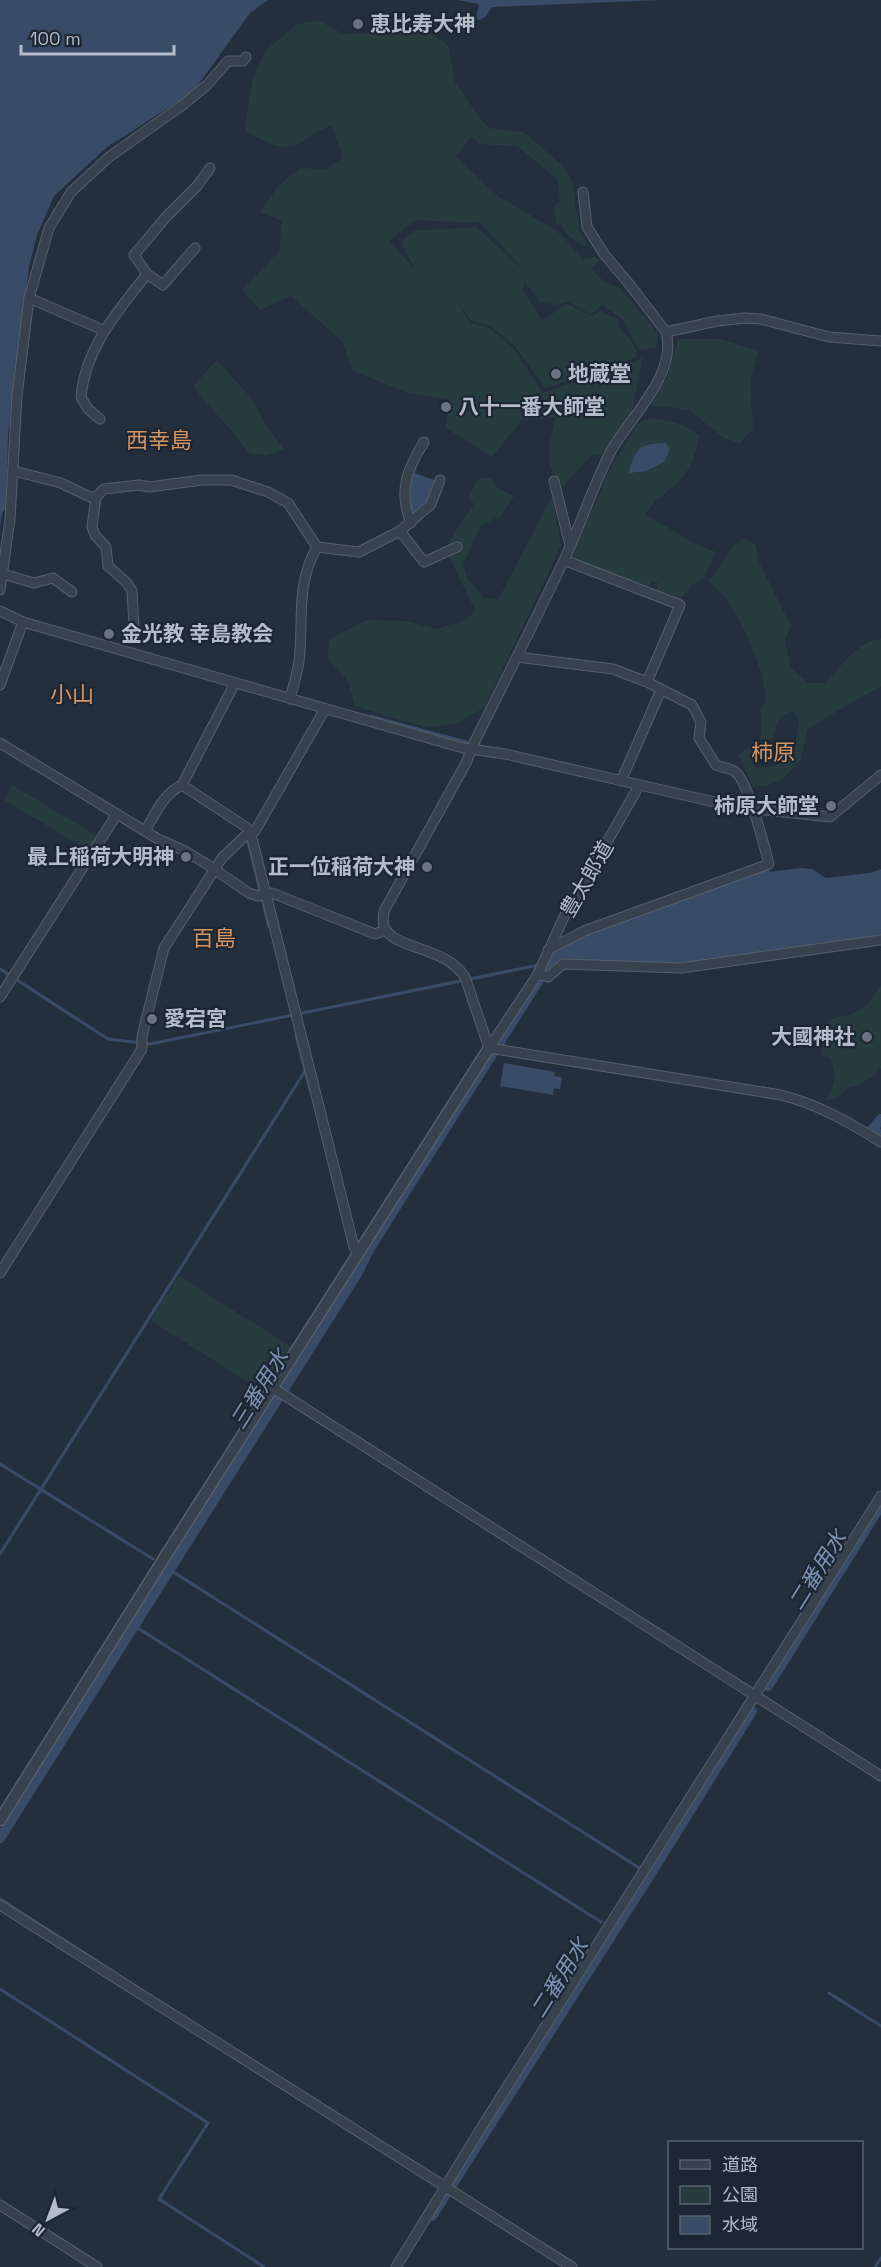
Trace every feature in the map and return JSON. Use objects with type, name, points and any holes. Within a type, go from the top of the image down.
[{"type":"street","points":[[0,590],[3,574],[5,518],[14,471],[17,396],[29,298],[49,228],[71,192],[113,153],[207,85],[228,61],[243,61],[246,57]]},
{"type":"street","points":[[195,248],[163,285],[147,274],[134,255],[197,186],[210,168]]},
{"type":"street","points":[[495,1048],[466,981],[455,964],[441,956],[396,939],[386,930],[383,920],[386,905],[466,763],[564,560],[611,452],[657,384],[666,358],[668,341],[666,332],[604,254],[587,227],[583,192]]},
{"type":"street","points":[[100,419],[88,409],[81,397],[87,372],[103,330],[147,274]]},
{"type":"street","points":[[29,298],[103,330]]},
{"type":"street","points":[[666,332],[717,321],[744,318],[761,319],[829,338],[881,341]]},
{"type":"street","points":[[411,523],[405,509],[404,495],[407,475],[424,442]]},
{"type":"street","points":[[14,471],[62,483],[90,497],[96,497]]},
{"type":"street","points":[[134,626],[130,587],[108,566],[105,547],[95,535],[92,527],[96,497],[104,489],[139,485],[149,487],[202,480],[231,480],[268,492],[288,503],[317,547],[359,552],[411,523],[431,504],[440,480]]},
{"type":"street","points":[[555,481],[570,545]]},
{"type":"street","points":[[400,531],[424,562],[457,547]]},
{"type":"street","points":[[290,699],[299,662],[302,598],[307,565],[317,547]]},
{"type":"street","points":[[564,560],[680,605],[647,682]]},
{"type":"street","points":[[3,574],[34,583],[53,578],[72,591]]},
{"type":"street","points":[[0,611],[23,622],[325,709],[639,786],[753,810],[830,817],[881,775]]},
{"type":"street","points":[[0,685],[23,622]]},
{"type":"street","points":[[517,657],[613,669],[647,682],[692,705],[701,722],[699,738],[716,765],[735,771],[742,780],[769,864],[584,931],[548,950]]},
{"type":"street","points":[[145,831],[165,797],[181,785],[235,683]]},
{"type":"street","points":[[621,781],[661,690]]},
{"type":"street","points":[[0,1273],[142,1048],[142,1036],[164,948],[222,858],[255,831],[325,709]]},
{"type":"street","points":[[0,743],[145,831],[183,850],[249,893],[262,895],[272,893],[375,934],[386,930]]},
{"type":"street","points":[[181,785],[246,827],[354,1247],[359,1252]]},
{"type":"street","name":"豊太郎道","points":[[495,1048],[541,971],[564,917],[639,786]]},
{"type":"street","points":[[0,997],[117,814]]},
{"type":"street","points":[[541,971],[548,977],[563,964],[681,968],[881,940]]},
{"type":"street","points":[[495,1048],[781,1095],[812,1104],[879,1136]]},
{"type":"street","points":[[0,1820],[359,1252],[495,1048]]},
{"type":"street","points":[[273,1388],[881,1776]]},
{"type":"street","points":[[396,2267],[448,2189],[881,1496]]},
{"type":"street","points":[[0,1905],[572,2267]]},
{"type":"street","points":[[0,2205],[97,2267]]},
{"type":"green space","points":[[320,21],[341,33],[371,34],[389,26],[417,24],[449,46],[455,82],[481,120],[489,128],[524,132],[564,167],[572,180],[579,229],[587,245],[583,246],[565,233],[562,225],[556,223],[554,206],[560,201],[557,179],[517,146],[480,144],[471,137],[456,157],[499,197],[556,230],[584,259],[596,257],[599,260],[591,269],[606,283],[619,287],[658,334],[656,348],[639,350],[623,320],[603,305],[591,314],[568,302],[555,305],[540,302],[526,283],[526,275],[523,291],[542,320],[568,304],[593,316],[600,311],[618,319],[619,327],[631,341],[637,357],[545,388],[515,346],[490,326],[472,321],[456,301],[470,323],[490,328],[514,349],[543,393],[643,358],[631,415],[604,454],[591,456],[562,487],[549,460],[549,446],[555,418],[522,420],[492,457],[446,428],[450,400],[406,392],[353,371],[342,341],[291,296],[260,310],[242,290],[279,251],[282,221],[260,212],[279,185],[300,168],[325,169],[343,158],[332,126],[319,131],[299,144],[285,147],[271,144],[245,130],[252,81],[265,51],[297,24]],"holes":[[[415,220],[480,223],[527,273],[476,227],[414,231],[401,242],[414,268],[389,241]]]},
{"type":"green space","points":[[678,339],[720,339],[758,351],[750,381],[753,429],[740,443],[724,438],[689,410],[651,405],[667,378]]},
{"type":"green space","points":[[217,360],[252,399],[266,425],[284,449],[267,456],[249,453],[193,386]]},
{"type":"green space","points":[[651,418],[664,420],[682,425],[699,435],[693,458],[685,475],[653,504],[646,515],[698,545],[716,552],[704,578],[692,585],[680,600],[657,591],[658,583],[652,581],[648,587],[576,560],[572,555],[612,465],[638,424]],"holes":[[[666,443],[664,462],[646,471],[646,444]]]},
{"type":"green space","points":[[490,478],[497,487],[514,496],[501,516],[481,525],[463,565],[467,578],[484,598],[498,600],[552,496],[561,546],[484,708],[457,723],[428,728],[355,706],[348,681],[327,658],[330,639],[366,620],[407,621],[437,629],[468,619],[475,610],[450,559],[449,541],[474,504],[468,497],[478,479]]},
{"type":"green space","points":[[744,538],[755,544],[759,562],[791,626],[785,640],[791,668],[808,683],[824,683],[857,650],[865,644],[881,639],[881,686],[808,728],[801,760],[781,780],[769,785],[753,787],[738,755],[755,743],[759,746],[750,757],[755,767],[773,766],[779,763],[784,760],[795,744],[799,720],[793,711],[784,715],[775,728],[773,737],[764,743],[761,739],[761,709],[766,700],[762,675],[748,637],[728,600],[709,581],[734,545]]},
{"type":"green space","points":[[12,785],[99,837],[90,851],[4,800]]},
{"type":"green space","points":[[881,986],[881,1068],[875,1075],[857,1086],[848,1088],[837,1098],[826,1100],[834,1084],[834,1070],[830,1057],[821,1056],[823,1040],[820,1028],[831,1020],[863,1008]]},
{"type":"green space","points":[[179,1276],[293,1348],[265,1393],[150,1320]]},
{"type":"water","points":[[0,0],[268,0],[250,13],[193,92],[107,147],[54,196],[37,235],[29,266],[8,434],[6,508],[2,513],[0,528]]},
{"type":"water","points":[[457,0],[661,0],[492,7],[485,17],[479,20],[476,18],[479,4]]},
{"type":"water","points":[[666,443],[670,449],[664,462],[646,471],[629,473],[636,453],[640,449],[650,444]]},
{"type":"water","points":[[412,472],[434,480],[426,503],[413,516],[409,505]]},
{"type":"water","points":[[769,868],[770,872],[800,868],[812,869],[826,878],[870,873],[881,869],[881,936],[684,963],[561,961],[547,972],[542,971],[554,950],[586,934]]},
{"type":"water","points":[[504,1063],[555,1072],[554,1076],[562,1077],[560,1089],[554,1088],[553,1095],[500,1086]]},
{"type":"waterway","points":[[370,716],[484,747]]},
{"type":"waterway","points":[[247,837],[269,927]]},
{"type":"waterway","points":[[0,969],[108,1039],[150,1044],[539,965]]},
{"type":"waterway","name":"三番用水","points":[[0,1838],[358,1272],[370,1248],[547,967]]},
{"type":"waterway","points":[[296,1035],[310,1090]]},
{"type":"waterway","points":[[0,1554],[305,1071]]},
{"type":"waterway","name":"二番用水","points":[[881,1119],[872,1130],[881,1135]]},
{"type":"waterway","points":[[0,1464],[153,1559]]},
{"type":"waterway","name":"二番用水","points":[[768,1686],[881,1505]]},
{"type":"waterway","points":[[167,1568],[641,1869]]},
{"type":"waterway","points":[[133,1625],[601,1922]]},
{"type":"waterway","name":"二番用水","points":[[432,2216],[752,1711]]},
{"type":"waterway","points":[[0,1899],[117,1974]]},
{"type":"waterway","points":[[0,1989],[208,2123],[159,2199],[264,2267]]},
{"type":"waterway","points":[[829,1993],[881,2026]]},
{"type":"waterway","points":[[875,2267],[881,2258]]},
{"type":"place","name":"恵比寿大神","points":[[358,24]]},
{"type":"place","name":"地蔵堂","points":[[556,374]]},
{"type":"place","name":"八十一番大師堂","points":[[446,407]]},
{"type":"place","name":"金光教 幸島教会","points":[[109,634]]},
{"type":"place","name":"柿原大師堂","points":[[831,806]]},
{"type":"place","name":"最上稲荷大明神","points":[[186,857]]},
{"type":"place","name":"正一位稲荷大神","points":[[427,867]]},
{"type":"place","name":"愛宕宮","points":[[152,1019]]},
{"type":"place","name":"大國神社","points":[[867,1037]]},
{"type":"district","name":"西幸島","points":[[159,440]]},
{"type":"district","name":"小山","points":[[72,694]]},
{"type":"district","name":"柿原","points":[[773,752]]},
{"type":"district","name":"百島","points":[[214,938]]}]
